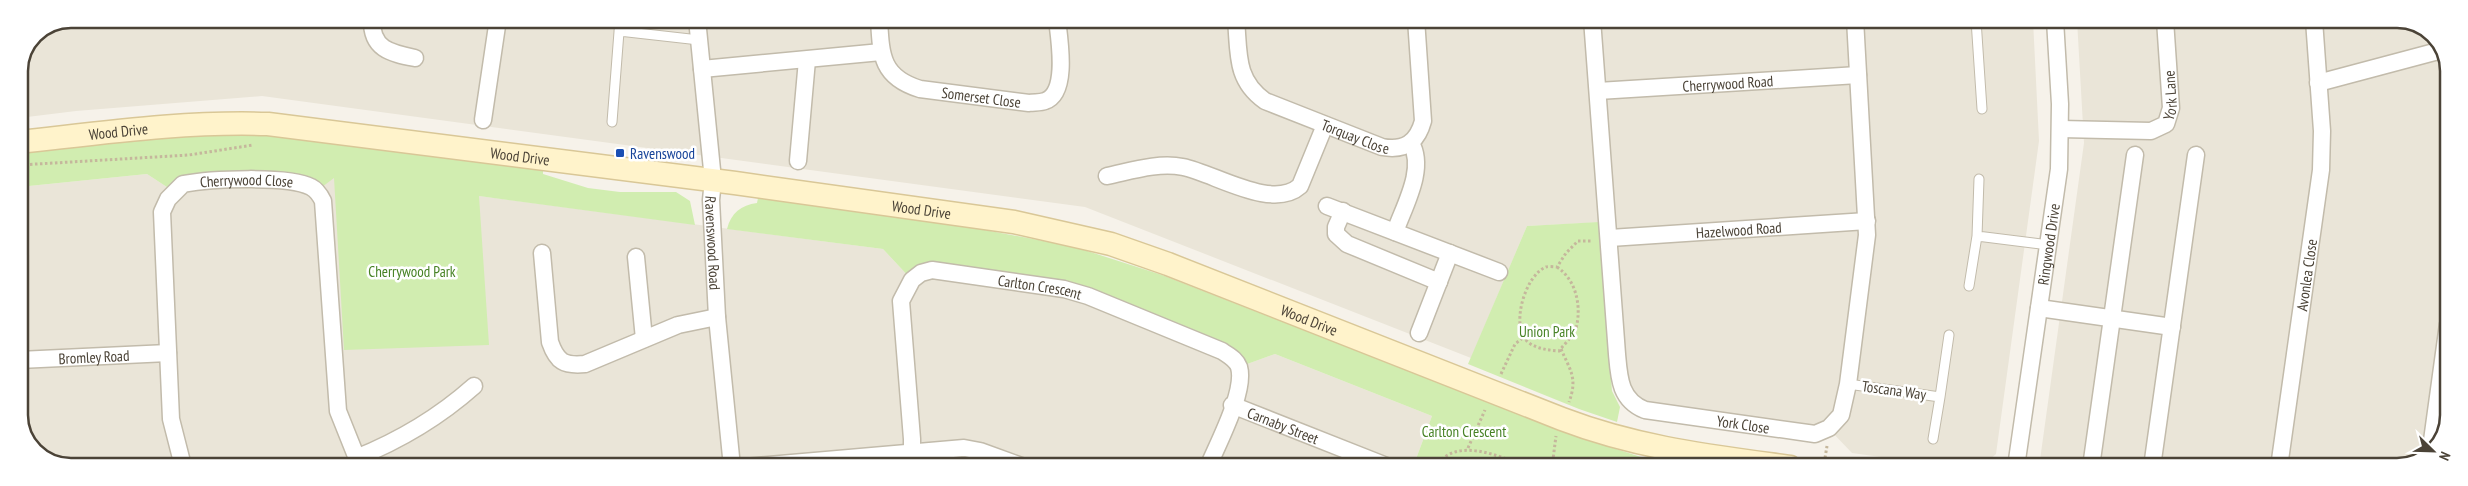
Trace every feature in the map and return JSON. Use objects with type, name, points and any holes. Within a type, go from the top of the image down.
[{"type":"street","points":[[373,28],[375,40],[382,48],[395,54],[415,58]]},
{"type":"street","points":[[483,120],[497,28]]},
{"type":"street","name":"Ravenswood Road","points":[[698,28],[713,180],[711,200],[717,317],[731,458]]},
{"type":"street","name":"Somerset Close","points":[[880,28],[881,52],[889,70],[905,84],[920,89],[1009,100],[1044,102],[1055,90],[1062,69],[1058,28]]},
{"type":"street","name":"Torquay Close","points":[[1237,28],[1240,66],[1248,86],[1265,101],[1382,147],[1400,148],[1411,143],[1421,128],[1423,108],[1417,28]]},
{"type":"street","name":"York Close","points":[[1593,28],[1619,373],[1623,392],[1636,407],[1645,410],[1815,434],[1829,428],[1841,416],[1848,384],[1867,221],[1855,28]]},
{"type":"street","name":"Ringwood Drive","points":[[2017,458],[2059,169],[2061,129],[2055,28]]},
{"type":"street","name":"York Lane","points":[[2061,129],[2150,131],[2166,124],[2171,108],[2166,28]]},
{"type":"street","name":"Avonlea Close","points":[[2280,458],[2321,170],[2322,131],[2314,28]]},
{"type":"street","points":[[702,69],[881,52]]},
{"type":"street","points":[[2318,84],[2436,52]]},
{"type":"street","points":[[798,161],[807,60]]},
{"type":"street","name":"Cherrywood Road","points":[[1598,91],[1858,75]]},
{"type":"street","name":"Wood Drive","points":[[28,141],[162,126],[209,123],[268,124],[713,180],[1014,222],[1111,244],[1168,264],[1562,419],[1618,439],[1663,449],[1726,458]]},
{"type":"street","points":[[1107,176],[1147,168],[1183,167],[1252,190],[1283,194],[1292,192],[1300,186],[1304,179],[1325,125]]},
{"type":"street","points":[[1395,232],[1416,175],[1416,156],[1411,143]]},
{"type":"street","points":[[2092,458],[2135,155]]},
{"type":"street","points":[[2153,458],[2196,155]]},
{"type":"street","name":"Cherrywood Close","points":[[181,458],[171,419],[161,219],[164,205],[183,184],[275,179],[310,186],[318,192],[323,201],[338,411],[356,458]]},
{"type":"street","points":[[1439,282],[1347,244],[1336,234],[1335,209],[1499,272]]},
{"type":"street","name":"Hazelwood Road","points":[[1610,238],[1867,221]]},
{"type":"street","points":[[542,253],[550,342],[554,355],[563,362],[573,365],[585,364],[678,325],[717,317]]},
{"type":"street","points":[[1419,333],[1450,253]]},
{"type":"street","points":[[636,257],[644,339]]},
{"type":"street","name":"Carlton Crescent","points":[[912,458],[901,301],[912,280],[932,270],[1064,289],[1088,296],[1222,351],[1234,358],[1239,368],[1239,388],[1211,458]]},
{"type":"street","points":[[2039,308],[2172,327]]},
{"type":"street","name":"Bromley Road","points":[[28,360],[168,353]]},
{"type":"street","points":[[365,458],[423,426],[450,407],[474,386]]},
{"type":"street","points":[[2433,439],[2440,388]]},
{"type":"street","name":"Carnaby Street","points":[[1232,405],[1366,458]]},
{"type":"street","points":[[917,458],[964,448],[980,450],[1001,458]]},
{"type":"lane","points":[[612,122],[619,28]]},
{"type":"lane","points":[[1977,28],[1982,109]]},
{"type":"lane","points":[[619,31],[699,40]]},
{"type":"lane","points":[[1969,286],[1977,236],[1978,178]]},
{"type":"lane","points":[[1977,236],[2048,245]]},
{"type":"lane","name":"Toscana Way","points":[[1933,439],[1950,336]]},
{"type":"lane","name":"Toscana Way","points":[[1848,384],[1940,397]]},
{"type":"path","points":[[28,165],[189,155],[261,145]]},
{"type":"path","points":[[1558,267],[1566,253],[1578,241],[1589,242],[1600,237],[1610,238]]},
{"type":"path","points":[[1546,267],[1558,267],[1567,273],[1573,282],[1577,302],[1577,325],[1570,338],[1559,351],[1544,350],[1528,342],[1524,337],[1519,318],[1523,297],[1532,278],[1546,267]]},
{"type":"path","points":[[1499,378],[1516,344],[1524,337]]},
{"type":"path","points":[[1561,348],[1574,379],[1574,388],[1568,406]]},
{"type":"path","points":[[1468,448],[1488,404]]},
{"type":"path","points":[[1553,458],[1554,439],[1558,428]]},
{"type":"path","points":[[1441,458],[1468,448],[1500,458]]},
{"type":"shaded area","points":[[62,28],[2033,28],[2039,141],[1996,454],[1991,458],[1888,458],[1852,453],[1830,430],[1631,403],[1606,222],[1527,226],[1471,358],[1085,207],[262,96],[76,111],[28,117],[28,62],[31,54],[40,40]]},
{"type":"shaded area","points":[[2077,28],[2406,28],[2426,38],[2437,54],[2440,68],[2440,424],[2430,444],[2421,451],[2406,458],[2040,458],[2084,143]]},
{"type":"shaded area","points":[[147,174],[173,191],[334,177],[883,249],[911,279],[921,272],[1045,283],[1239,367],[1275,354],[1432,416],[1416,458],[62,458],[49,453],[38,444],[28,424],[28,186]]},
{"type":"green space","name":"Cherrywood Park","points":[[190,134],[267,134],[543,170],[543,174],[588,188],[620,192],[676,192],[690,201],[695,225],[479,196],[489,345],[344,350],[334,178],[318,190],[275,177],[173,191],[147,174],[28,186],[28,154],[32,151]]},
{"type":"green space","points":[[758,198],[969,227],[1075,247],[1162,275],[1585,439],[1648,458],[1416,458],[1432,416],[1275,354],[1239,367],[1088,294],[932,268],[911,279],[883,249],[727,229],[734,214],[746,206],[757,203]]},
{"type":"green space","name":"Union Park","points":[[1599,222],[1612,391],[1620,407],[1617,422],[1579,409],[1468,364],[1527,226]]},
{"type":"place","name":"Ravenswood","points":[[620,153]]}]
